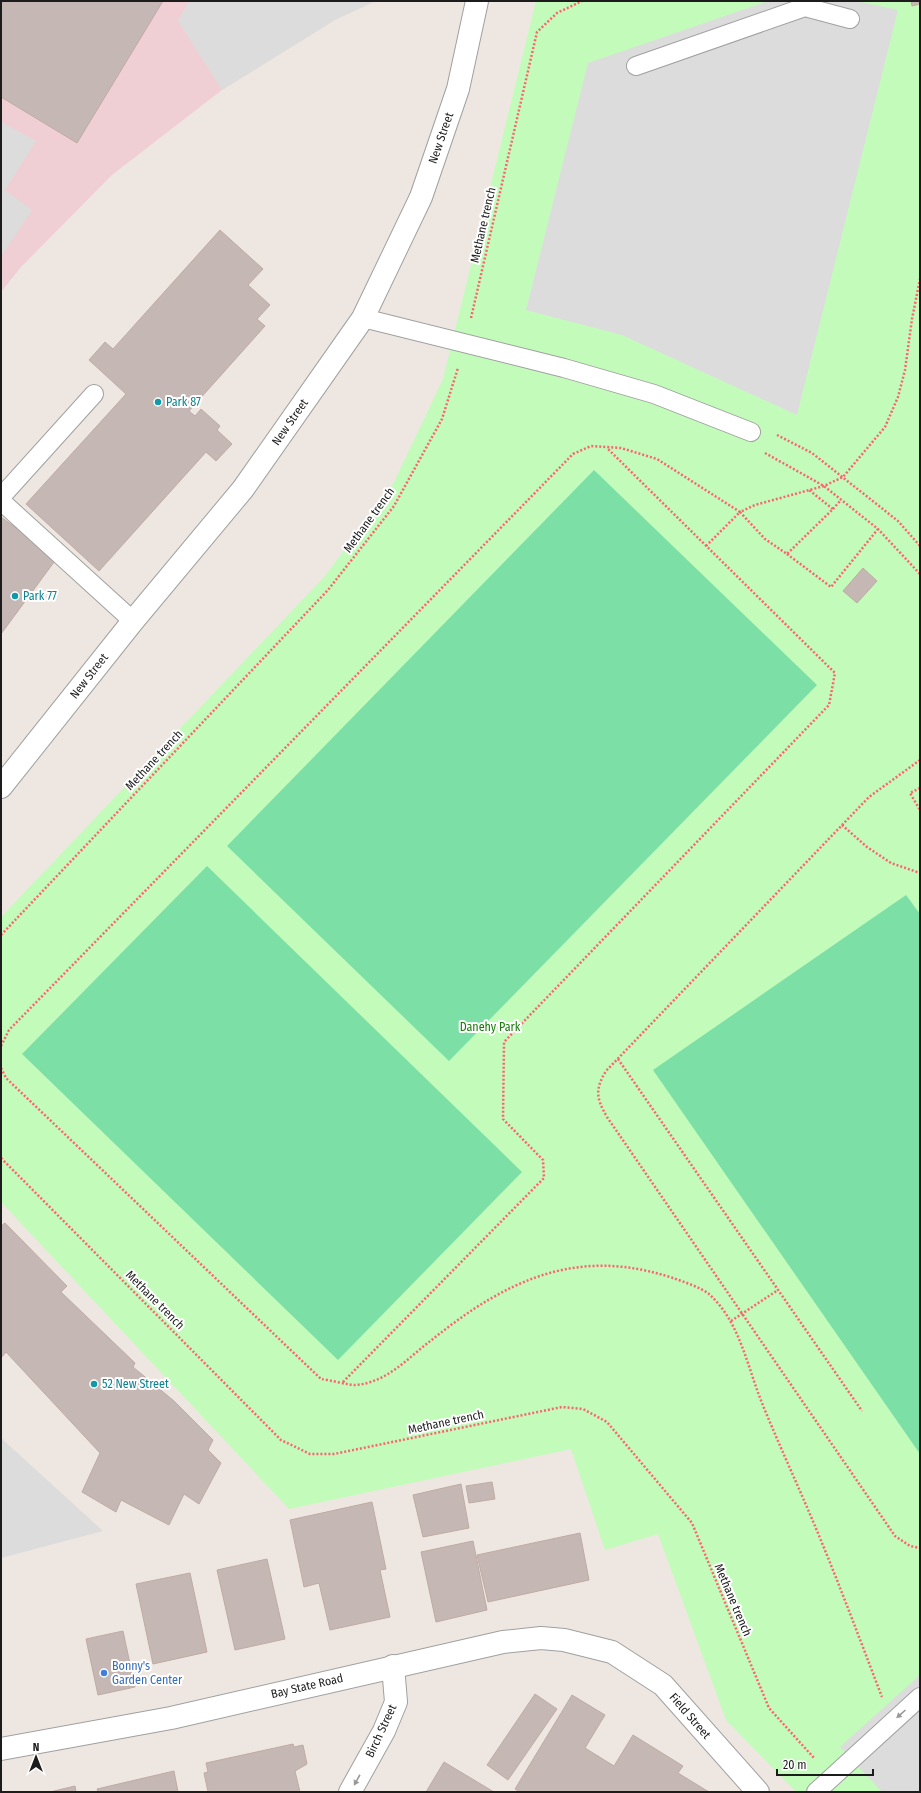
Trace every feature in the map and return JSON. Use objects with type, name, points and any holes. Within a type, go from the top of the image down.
[{"type":"street","name":"New Street","points":[[1,787],[133,621],[243,489],[363,318],[421,196],[458,89],[477,1]]},
{"type":"street","name":"Bay State Road","points":[[1,1750],[171,1718],[503,1642],[541,1638],[564,1640],[612,1652]]},
{"type":"street","name":"Field Street","points":[[612,1652],[663,1685],[758,1792]]},
{"type":"street","name":"Birch Street","points":[[350,1792],[384,1731],[396,1702],[393,1666]]},
{"type":"lane","points":[[636,66],[805,7],[850,19]]},
{"type":"lane","points":[[363,318],[564,368],[654,394],[752,432]]},
{"type":"lane","points":[[1,497],[94,394]]},
{"type":"lane","points":[[1,501],[133,621]]},
{"type":"lane","points":[[816,1792],[920,1698]]},
{"type":"path","name":"Methane trench","points":[[1,935],[328,590],[394,506],[442,420],[466,343],[537,32],[557,13],[582,1]]},
{"type":"path","points":[[706,546],[740,512],[755,505],[824,486],[843,477],[885,428],[898,397],[905,370],[912,319],[920,279]]},
{"type":"path","points":[[752,432],[751,445],[824,486],[878,529],[920,574]]},
{"type":"path","points":[[773,433],[812,453],[898,521],[920,546]]},
{"type":"path","points":[[1,1046],[9,1030],[573,454],[591,446],[621,448],[657,459],[740,512],[765,540],[787,554],[830,587],[878,529]]},
{"type":"path","points":[[343,1382],[544,1178],[543,1160],[503,1119],[504,1042],[829,704],[834,673],[606,447]]},
{"type":"path","points":[[809,490],[833,509]]},
{"type":"path","points":[[787,554],[841,500]]},
{"type":"path","points":[[920,760],[869,797],[606,1070],[600,1082],[598,1093],[600,1105],[895,1536],[910,1546],[920,1548]]},
{"type":"path","points":[[920,788],[910,794],[920,810]]},
{"type":"path","points":[[842,825],[867,847],[890,863],[920,873]]},
{"type":"path","points":[[618,1059],[862,1411]]},
{"type":"path","points":[[1,1068],[6,1078],[321,1379],[354,1385],[384,1376],[402,1365],[429,1342],[480,1304],[515,1284],[555,1270],[589,1266],[618,1267],[657,1273],[708,1293],[731,1321],[762,1402],[823,1545],[883,1700]]},
{"type":"path","name":"Methane trench","points":[[1,1158],[281,1440],[310,1454],[334,1454],[562,1407],[584,1409],[606,1422],[692,1523],[769,1708],[817,1761]]},
{"type":"path","points":[[731,1321],[743,1315],[778,1290]]},
{"type":"shaded area","points":[[1,1],[365,1],[222,90],[112,175],[21,267],[1,292]]},
{"type":"shaded area","points":[[189,1],[376,1],[335,20],[222,90],[178,21]]},
{"type":"shaded area","points":[[768,1],[856,1],[898,10],[797,415],[622,335],[526,310],[588,63]]},
{"type":"shaded area","points":[[1,122],[36,141],[5,190],[32,210],[1,257]]},
{"type":"shaded area","points":[[1,1438],[103,1531],[1,1558]]},
{"type":"shaded area","points":[[920,1675],[920,1792],[882,1792],[840,1747]]},
{"type":"green space","name":"Danehy Park","points":[[536,1],[920,1],[920,1792],[796,1792],[726,1720],[658,1534],[605,1550],[571,1449],[289,1509],[1,1202],[1,917],[325,576],[393,484],[443,379]]},
{"type":"green space","points":[[594,470],[817,685],[449,1061],[227,846]]},
{"type":"green space","points":[[207,866],[522,1172],[338,1360],[22,1054]]},
{"type":"green space","points":[[906,895],[920,914],[920,1454],[653,1070]]},
{"type":"building","points":[[1,1],[163,1],[77,143],[1,97]]},
{"type":"building","points":[[911,1],[920,1],[920,4],[912,6]]},
{"type":"building","name":"Park 87","points":[[220,230],[263,269],[248,285],[270,305],[257,319],[265,326],[189,411],[195,416],[201,409],[220,426],[217,430],[232,444],[216,461],[206,452],[99,571],[26,504],[126,394],[89,360],[105,342],[113,349]]},
{"type":"building","name":"Park 77","points":[[1,517],[57,558],[1,634]]},
{"type":"building","points":[[863,568],[877,581],[857,603],[843,591]]},
{"type":"building","name":"52 New Street","points":[[5,1223],[67,1286],[61,1292],[135,1363],[133,1367],[174,1401],[213,1440],[208,1450],[221,1463],[199,1504],[184,1494],[169,1525],[121,1500],[116,1512],[82,1492],[100,1453],[6,1352],[1,1358],[1,1226]]},
{"type":"building","points":[[492,1482],[495,1499],[469,1503],[466,1486]]},
{"type":"building","points":[[461,1484],[469,1528],[423,1537],[413,1495]]},
{"type":"building","points":[[372,1502],[386,1569],[380,1570],[390,1617],[330,1630],[319,1583],[304,1587],[290,1520]]},
{"type":"building","points":[[580,1533],[589,1580],[488,1602],[477,1555]]},
{"type":"building","points":[[473,1541],[487,1610],[436,1622],[421,1552]]},
{"type":"building","points":[[267,1559],[285,1639],[235,1650],[217,1570]]},
{"type":"building","points":[[190,1573],[207,1652],[153,1664],[136,1584]]},
{"type":"building","points":[[123,1631],[135,1687],[98,1695],[86,1639]]},
{"type":"building","points":[[535,1694],[557,1709],[508,1780],[487,1765]]},
{"type":"building","points":[[572,1695],[605,1715],[585,1748],[614,1766],[633,1735],[683,1766],[678,1773],[709,1792],[520,1792],[515,1789]]},
{"type":"building","points":[[293,1744],[294,1747],[303,1745],[307,1764],[295,1771],[300,1792],[208,1792],[204,1773],[208,1772],[206,1763]]},
{"type":"building","points":[[444,1762],[494,1792],[426,1792]]},
{"type":"building","points":[[174,1771],[178,1792],[98,1792],[97,1789]]},
{"type":"building","points":[[75,1786],[76,1792],[50,1792]]},
{"type":"place","name":"Park 87","points":[[158,402]]},
{"type":"place","name":"Park 77","points":[[15,596]]},
{"type":"place","name":"52 New Street","points":[[94,1384]]},
{"type":"place","name":"Bonny's Garden Center","points":[[104,1673]]}]
